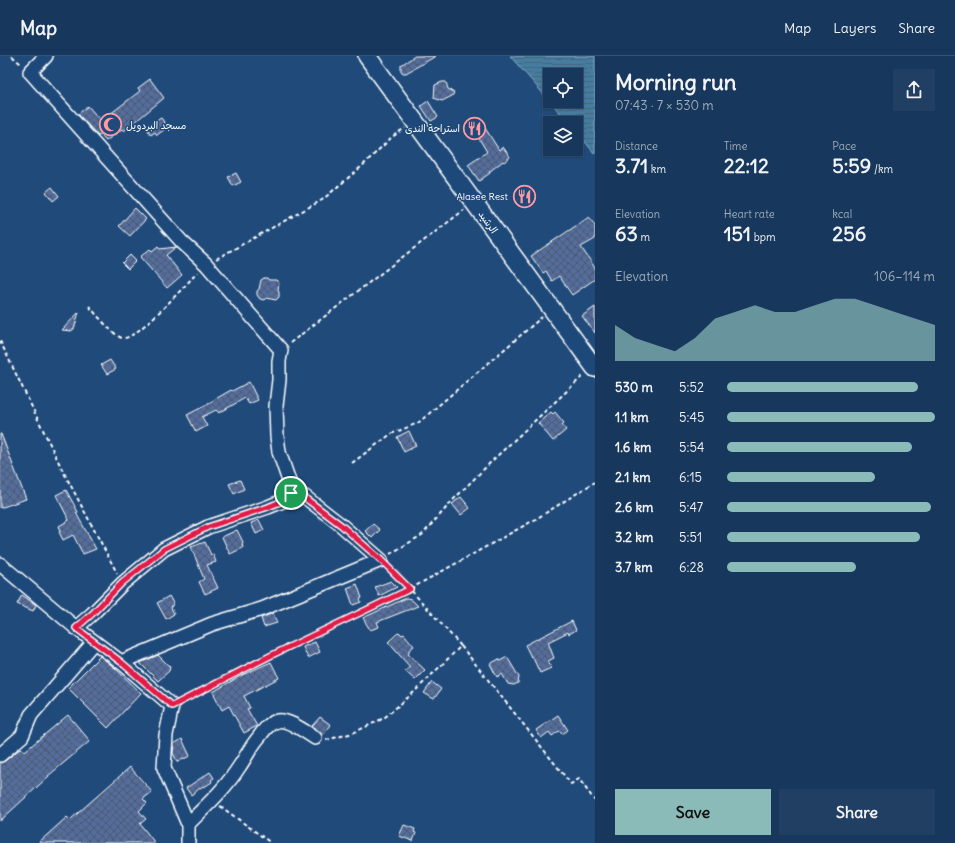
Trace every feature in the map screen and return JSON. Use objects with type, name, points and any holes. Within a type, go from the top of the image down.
[{"type":"main road","name":"الرشيد","points":[[367,56],[594,367]]},
{"type":"street","points":[[46,56],[30,72],[182,242],[206,264],[281,350],[276,406],[277,436],[279,452],[292,487],[291,493],[285,500],[208,527],[164,549],[122,583],[76,628]]},
{"type":"street","points":[[121,662],[212,624],[262,609],[381,560],[341,525],[305,498],[291,493]]},
{"type":"street","points":[[0,564],[76,628],[121,662],[172,706],[166,735],[164,768],[188,824],[188,843]]},
{"type":"street","points":[[0,755],[22,736],[31,715],[94,642]]},
{"type":"street","points":[[188,824],[223,789],[253,744],[269,725],[278,720],[284,721],[315,738]]},
{"type":"path","points":[[89,306],[116,335],[123,339],[129,338],[138,332],[163,309],[206,264],[322,200],[361,167],[392,137],[415,121]]},
{"type":"path","points":[[281,350],[474,202]]},
{"type":"path","points":[[352,462],[391,434],[418,423],[552,309]]},
{"type":"path","points":[[0,341],[62,469],[122,583]]},
{"type":"path","points":[[594,367],[496,457],[422,534],[381,560],[410,589],[461,646],[571,784],[579,779],[595,801]]},
{"type":"path","points":[[172,706],[272,655],[410,589],[536,519],[595,482]]},
{"type":"path","points":[[315,738],[326,740],[353,733],[384,718],[412,694],[461,646]]},
{"type":"path","points":[[212,800],[271,843]]},
{"type":"water","points":[[510,56],[595,56],[595,154],[583,139],[583,116],[563,116],[556,108],[583,108],[583,68],[543,68],[543,93]]},
{"type":"building","points":[[415,56],[436,56],[406,73],[403,73],[401,71],[401,65]]},
{"type":"building","points":[[150,79],[164,98],[124,131],[122,129],[106,141],[100,135],[98,136],[78,114],[88,106],[101,121],[140,91],[138,88]]},
{"type":"building","points":[[446,82],[448,89],[454,93],[452,96],[442,101],[434,98],[435,85]]},
{"type":"building","points":[[428,101],[438,117],[431,121],[421,106]]},
{"type":"building","points":[[161,118],[168,127],[157,135],[155,132],[151,135],[146,127]]},
{"type":"building","points":[[479,127],[485,128],[499,150],[503,147],[510,157],[479,181],[468,165],[487,152],[474,130]]},
{"type":"building","points":[[236,173],[241,182],[233,186],[228,177]]},
{"type":"building","points":[[52,187],[59,196],[53,201],[46,192]]},
{"type":"building","points":[[135,208],[146,219],[130,236],[119,226]]},
{"type":"building","points":[[589,217],[595,226],[595,239],[581,247],[595,268],[595,279],[572,295],[559,276],[552,281],[546,271],[543,273],[531,256]]},
{"type":"building","points":[[158,246],[160,249],[176,247],[166,255],[182,275],[167,288],[140,257],[150,249],[152,251]]},
{"type":"building","points":[[130,255],[136,261],[128,269],[122,263]]},
{"type":"building","points":[[264,278],[276,280],[279,283],[279,297],[276,300],[266,298],[264,300],[260,299],[257,295],[261,280]]},
{"type":"building","points":[[595,307],[595,333],[582,316]]},
{"type":"building","points":[[79,312],[74,329],[71,331],[62,330]]},
{"type":"building","points":[[110,360],[116,369],[107,374],[101,365]]},
{"type":"building","points":[[249,382],[258,400],[249,404],[245,398],[219,413],[216,410],[202,417],[207,426],[196,432],[187,415],[231,390],[232,391]]},
{"type":"building","points":[[551,412],[553,414],[555,412],[564,423],[562,425],[566,430],[553,441],[538,423]]},
{"type":"building","points":[[409,431],[416,446],[404,452],[397,437]]},
{"type":"building","points":[[0,434],[26,499],[0,508]]},
{"type":"building","points":[[240,480],[244,489],[234,494],[229,484]]},
{"type":"building","points":[[66,490],[78,512],[76,513],[96,549],[83,554],[73,535],[63,540],[59,532],[61,531],[59,526],[69,520],[56,495]]},
{"type":"building","points":[[461,497],[470,508],[461,515],[452,504]]},
{"type":"building","points":[[259,520],[264,530],[256,534],[251,523]]},
{"type":"building","points":[[373,524],[380,530],[372,538],[365,531]]},
{"type":"building","points":[[237,530],[243,542],[243,548],[230,554],[222,537]]},
{"type":"building","points":[[205,542],[211,555],[213,554],[216,562],[207,565],[218,588],[205,594],[199,582],[204,579],[191,547]]},
{"type":"building","points":[[391,581],[397,587],[379,596],[375,587]]},
{"type":"building","points":[[357,584],[362,598],[360,599],[361,602],[353,605],[347,588]]},
{"type":"building","points":[[22,595],[36,605],[33,611],[17,604]]},
{"type":"building","points":[[169,596],[173,603],[171,608],[174,614],[166,619],[157,603]]},
{"type":"building","points":[[406,598],[411,599],[418,606],[377,622],[379,627],[370,630],[363,618]]},
{"type":"building","points":[[273,613],[277,623],[264,627],[261,618]]},
{"type":"building","points":[[572,621],[576,630],[569,634],[568,632],[548,642],[554,658],[548,661],[551,668],[540,673],[525,645]]},
{"type":"building","points":[[399,632],[402,635],[404,634],[414,646],[408,651],[410,652],[408,654],[425,670],[415,680],[405,671],[410,667],[388,642]]},
{"type":"building","points":[[315,642],[320,652],[308,658],[303,647]]},
{"type":"building","points":[[158,655],[170,667],[169,671],[158,681],[140,663]]},
{"type":"building","points":[[100,656],[141,693],[108,728],[68,688]]},
{"type":"building","points":[[507,657],[519,677],[518,683],[514,685],[508,684],[502,674],[497,677],[490,664]]},
{"type":"building","points":[[271,662],[279,678],[244,696],[250,708],[247,709],[257,726],[244,733],[229,706],[222,710],[213,692],[240,676]]},
{"type":"building","points":[[432,682],[441,689],[434,699],[424,693]]},
{"type":"building","points":[[68,715],[90,741],[48,776],[0,821],[0,763],[5,761],[21,748],[25,751]]},
{"type":"building","points":[[558,715],[568,730],[562,734],[559,731],[552,736],[549,732],[541,738],[536,730]]},
{"type":"building","points":[[320,717],[331,725],[322,736],[320,732],[312,726]]},
{"type":"building","points":[[182,739],[190,756],[177,762],[173,753],[174,744]]},
{"type":"building","points":[[130,767],[152,792],[143,799],[147,803],[139,811],[146,819],[140,824],[155,843],[38,843],[67,817],[70,820]]},
{"type":"building","points":[[210,772],[214,778],[211,780],[212,782],[204,787],[203,786],[191,795],[186,788]]},
{"type":"building","points":[[404,825],[415,829],[414,832],[416,833],[413,841],[399,836]]},
{"type":"place","name":"مسجد البردويل","points":[[111,125]]},
{"type":"place","name":"استراحة الندى","points":[[475,128]]},
{"type":"place","name":"Alasee Rest","points":[[524,196]]},
{"type":"route","points":[[291,493],[305,498],[341,525],[381,560],[410,589],[272,655],[172,706],[121,662],[76,628],[122,583],[164,549],[208,527],[285,500],[291,493]]}]
